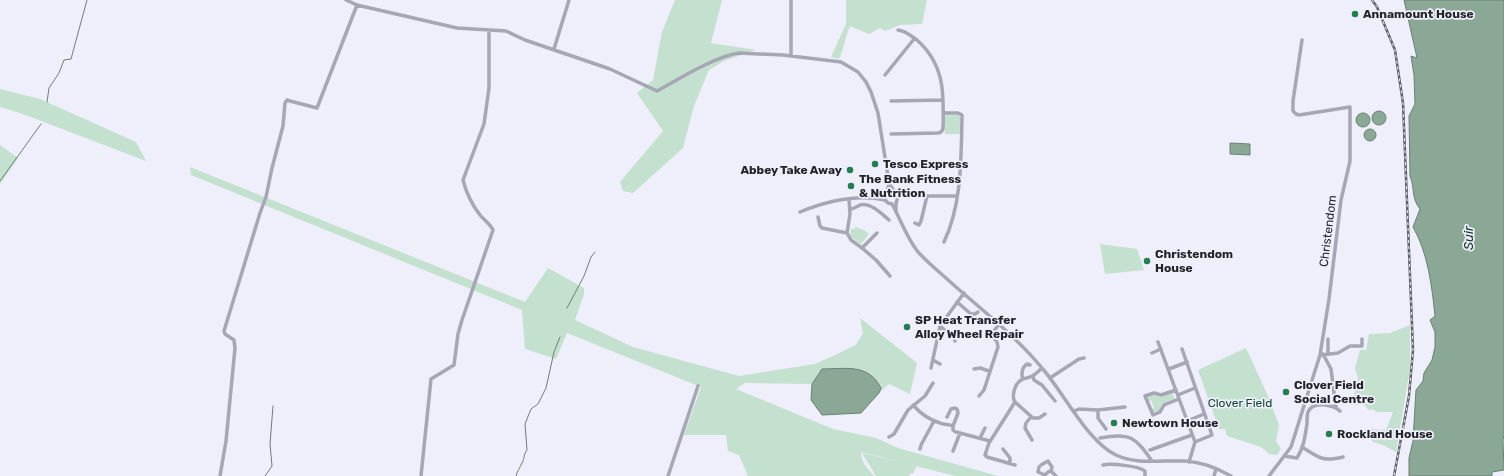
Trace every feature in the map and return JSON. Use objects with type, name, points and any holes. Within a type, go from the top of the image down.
[{"type":"street","points":[[346,0],[357,5],[457,28],[506,31],[525,40],[610,69],[657,90],[714,61],[732,54],[739,53],[791,56],[841,62],[853,69],[862,77],[871,92],[878,113],[889,183],[893,192],[898,197],[896,202],[896,212]]},
{"type":"street","points":[[554,49],[569,0]]},
{"type":"street","points":[[791,0],[791,56]]},
{"type":"street","points":[[220,476],[226,441],[235,348],[234,340],[224,334],[224,331],[266,197],[283,126],[285,103],[287,100],[290,100],[317,108],[357,5]]},
{"type":"street","points":[[421,476],[431,379],[454,365],[458,332],[493,230],[477,211],[463,180],[484,124],[488,88],[489,30]]},
{"type":"street","points":[[891,134],[940,132],[943,128],[943,100],[941,80],[937,67],[926,50],[914,38],[906,32],[898,30]]},
{"type":"street","points":[[885,75],[914,38]]},
{"type":"street","name":"Christendom","points":[[1270,476],[1291,447],[1321,355],[1341,200],[1350,161],[1350,108],[1299,115],[1293,111],[1302,40]]},
{"type":"street","points":[[891,101],[943,100]]},
{"type":"street","points":[[943,113],[958,113],[962,115],[957,196],[950,228],[944,242]]},
{"type":"street","points":[[886,166],[960,165]]},
{"type":"street","points":[[889,183],[886,196],[888,203],[892,204],[904,232],[918,251],[935,269],[999,324],[1042,368],[1095,440],[1110,452],[1130,460],[1189,462],[1216,469],[1231,476]]},
{"type":"street","points":[[800,212],[822,204],[849,199],[877,198],[886,196],[893,192]]},
{"type":"street","points":[[901,196],[957,196]]},
{"type":"street","points":[[916,223],[919,225],[921,221],[927,196]]},
{"type":"street","points":[[849,199],[850,214],[847,232],[851,240],[876,260],[890,276]]},
{"type":"street","points":[[892,204],[896,202]]},
{"type":"street","points":[[850,209],[861,205],[866,205],[876,209],[889,220]]},
{"type":"street","points":[[883,215],[887,210]]},
{"type":"street","points":[[818,217],[822,228],[847,232]]},
{"type":"street","points":[[862,248],[877,233]]},
{"type":"street","points":[[931,368],[940,326],[964,293]]},
{"type":"street","points":[[957,302],[971,314],[978,312]]},
{"type":"street","points":[[979,396],[984,390],[998,347],[992,333],[999,324]]},
{"type":"street","points":[[940,326],[954,338],[955,341]]},
{"type":"street","points":[[1328,339],[1328,354]]},
{"type":"street","points":[[1336,408],[1331,369],[1321,355],[1338,353],[1350,346],[1362,346],[1362,339]]},
{"type":"street","points":[[1158,342],[1195,443],[1189,462]]},
{"type":"street","points":[[1152,353],[1161,349]]},
{"type":"street","points":[[1182,349],[1212,435],[1195,443]]},
{"type":"street","points":[[1050,378],[1079,359],[1084,358]]},
{"type":"street","points":[[933,360],[940,364]]},
{"type":"street","points":[[1169,369],[1187,362]]},
{"type":"street","points":[[1023,379],[1021,376],[1023,368],[1027,364],[1030,365]]},
{"type":"street","points":[[974,369],[980,368],[989,371]]},
{"type":"street","points":[[1042,368],[1033,376],[1019,382],[1013,398],[1015,402],[1031,417],[1037,418],[1045,414]]},
{"type":"street","points":[[1033,376],[1034,380],[1042,385],[1055,401]]},
{"type":"street","points":[[889,437],[894,434],[908,410],[925,396],[933,382]]},
{"type":"street","points":[[668,476],[698,386]]},
{"type":"street","points":[[1176,390],[1161,396],[1154,393],[1146,396],[1152,415],[1160,412],[1164,405],[1196,388]]},
{"type":"street","points":[[1015,402],[990,441],[985,456],[1015,465]]},
{"type":"street","points":[[913,405],[920,412],[934,421],[953,426]]},
{"type":"street","points":[[1284,456],[1297,458],[1304,442],[1310,409],[1318,405],[1336,408],[1340,411]]},
{"type":"street","points":[[961,407],[953,426],[953,430],[990,441]]},
{"type":"street","points":[[1074,411],[1078,409],[1098,410],[1125,407]]},
{"type":"street","points":[[947,417],[947,414],[953,408],[957,409],[958,413]]},
{"type":"street","points":[[1098,410],[1098,418],[1106,429]]},
{"type":"street","points":[[1187,420],[1204,414]]},
{"type":"street","points":[[1031,417],[1026,423],[1025,428],[1032,440]]},
{"type":"street","points":[[920,449],[920,445],[934,421]]},
{"type":"street","points":[[980,438],[985,428]]},
{"type":"street","points":[[953,451],[960,433]]},
{"type":"street","points":[[1150,450],[1192,435]]},
{"type":"street","points":[[1100,438],[1126,436],[1132,438],[1141,446],[1152,461]]},
{"type":"street","points":[[1302,447],[1321,459],[1330,460],[1343,458]]},
{"type":"street","points":[[1003,449],[1010,458],[1010,463]]},
{"type":"street","points":[[1051,471],[1045,476],[1038,472],[1040,466],[1048,461],[1052,467],[1051,471],[1056,476]]},
{"type":"street","points":[[1103,465],[1115,464],[1141,468],[1145,471],[1145,476]]},
{"type":"street","points":[[1214,476],[1216,469]]},
{"type":"green space","points":[[675,0],[722,0],[711,43],[756,50],[724,61],[709,70],[694,106],[683,148],[633,193],[623,191],[620,182],[663,131],[637,93],[653,80],[662,32]]},
{"type":"green space","points":[[846,0],[927,0],[922,24],[900,25],[885,31],[880,28],[869,34],[850,26],[839,59],[831,57],[846,24]]},
{"type":"green space","points":[[0,89],[40,99],[136,142],[146,161],[23,114],[0,107]]},
{"type":"green space","points":[[946,115],[960,116],[960,134],[945,134],[944,118]]},
{"type":"green space","points":[[0,145],[18,158],[0,184]]},
{"type":"green space","points":[[190,167],[525,302],[548,268],[584,288],[584,294],[575,320],[633,347],[739,376],[815,364],[856,345],[863,333],[860,318],[917,363],[910,394],[889,384],[879,393],[881,388],[822,370],[812,384],[745,383],[736,389],[833,429],[876,438],[898,448],[998,476],[955,476],[861,452],[863,462],[874,476],[748,476],[739,455],[728,451],[726,435],[684,435],[701,387],[567,333],[556,359],[525,349],[522,310],[191,175]]},
{"type":"green space","points":[[855,227],[864,230],[869,234],[861,244],[850,236],[851,229],[855,229]]},
{"type":"green space","points":[[1100,244],[1137,249],[1144,270],[1105,274]]},
{"type":"green space","points":[[1410,325],[1410,369],[1396,452],[1383,445],[1373,442],[1365,429],[1386,430],[1393,412],[1377,412],[1372,409],[1369,410],[1364,405],[1352,405],[1358,378],[1355,368],[1360,350],[1366,350],[1369,334],[1390,333]]},
{"type":"green space","name":"Clover Field","points":[[1246,348],[1268,396],[1279,425],[1276,441],[1281,449],[1277,455],[1269,454],[1261,447],[1227,436],[1225,429],[1219,429],[1198,370]]},
{"type":"green space","points":[[1172,393],[1175,399],[1162,404],[1159,411],[1153,412],[1152,409],[1154,408],[1151,400],[1149,401],[1148,399],[1149,396],[1154,395],[1160,397]]},
{"type":"green space","points":[[862,453],[917,466],[913,473],[909,476],[876,476]]},
{"type":"water","name":"Suir","points":[[1404,0],[1504,0],[1504,470],[1492,472],[1492,476],[1409,476],[1409,458],[1413,441],[1416,390],[1423,381],[1424,373],[1432,360],[1435,347],[1435,332],[1430,320],[1435,316],[1431,282],[1426,259],[1413,227],[1420,209],[1415,201],[1410,176],[1409,116],[1415,104],[1414,75],[1411,56],[1417,58]]},
{"type":"water","points":[[1376,111],[1382,111],[1386,115],[1386,121],[1382,125],[1376,125],[1372,121],[1372,115]]},
{"type":"water","points":[[1363,113],[1368,115],[1370,120],[1368,125],[1363,127],[1358,125],[1356,120],[1358,115]]},
{"type":"water","points":[[1372,129],[1375,130],[1375,140],[1368,141],[1365,140],[1364,133],[1365,130]]},
{"type":"water","points":[[1230,143],[1250,144],[1250,155],[1230,154]]},
{"type":"water","points":[[848,368],[863,371],[870,374],[881,388],[879,393],[861,413],[822,415],[811,400],[812,384],[822,369]]},
{"type":"waterway","points":[[47,102],[49,88],[59,73],[64,60],[71,59],[87,0]]},
{"type":"waterway","points":[[0,181],[41,124]]},
{"type":"waterway","points":[[567,308],[584,276],[591,257],[595,252]]},
{"type":"waterway","points":[[516,476],[527,450],[525,424],[531,409],[538,404],[546,388],[554,352],[560,337]]},
{"type":"waterway","points":[[265,476],[272,466],[270,444],[273,406]]},
{"type":"railway","points":[[1372,0],[1377,7],[1395,50],[1403,103],[1413,350],[1409,396],[1394,476]]},
{"type":"place","name":"Annamount House","points":[[1355,14]]},
{"type":"place","name":"Tesco Express","points":[[875,164]]},
{"type":"place","name":"Abbey Take Away","points":[[850,170]]},
{"type":"place","name":"The Bank Fitness & Nutrition","points":[[851,186]]},
{"type":"place","name":"Christendom House","points":[[1147,261]]},
{"type":"place","name":"SP Heat Transfer Alloy Wheel Repair","points":[[907,327]]},
{"type":"place","name":"Clover Field Social Centre","points":[[1286,392]]},
{"type":"place","name":"Newtown House","points":[[1114,423]]},
{"type":"place","name":"Rockland House","points":[[1329,434]]}]
